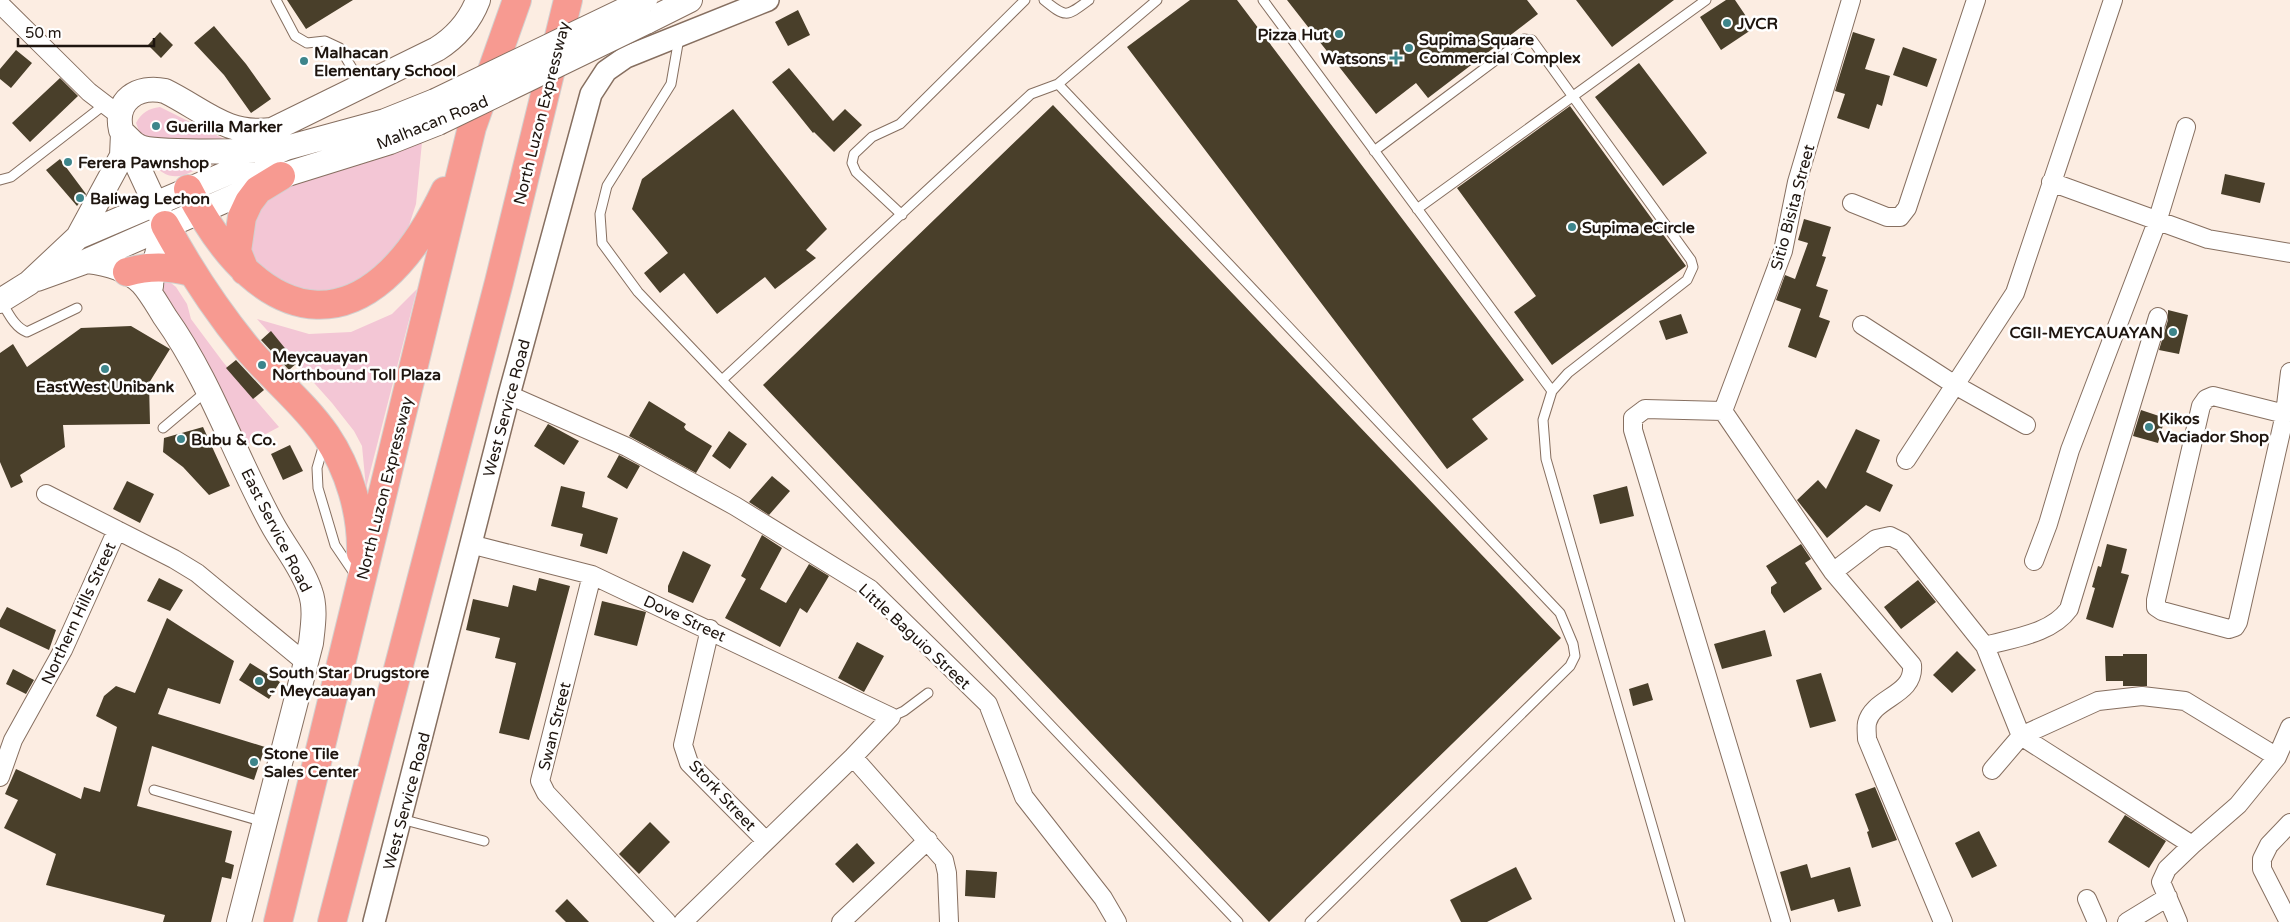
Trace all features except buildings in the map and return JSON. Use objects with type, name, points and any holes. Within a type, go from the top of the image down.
[{"type":"highway","name":"North Luzon Expressway","points":[[278,922],[472,127],[517,0]]},
{"type":"highway","name":"North Luzon Expressway","points":[[332,922],[497,291],[568,0]]},
{"type":"highway","points":[[193,200],[217,238],[246,272],[272,293],[292,301],[312,305],[345,300],[377,285],[405,258],[433,216],[472,127]]},
{"type":"highway","points":[[246,272],[237,251],[242,217],[249,202],[258,190],[281,176]]},
{"type":"highway","points":[[160,214],[191,272],[242,342],[327,436],[341,461],[356,505],[361,535],[361,584]]},
{"type":"highway","points":[[127,272],[169,267],[191,272]]},
{"type":"main road","points":[[1,301],[29,283],[78,237],[122,156],[115,117],[126,102],[136,93],[157,89],[165,91],[185,101],[224,126],[254,132],[272,130],[437,49],[453,39],[466,22],[478,0]]},
{"type":"main road","name":"Malhacan Road","points":[[193,200],[281,176],[390,142],[436,112],[645,11],[690,0]]},
{"type":"main road","name":"Malhacan Road","points":[[160,214],[193,200],[286,148],[385,122],[436,112]]},
{"type":"main road","points":[[115,117],[139,147],[235,152],[286,148]]},
{"type":"main road","points":[[115,117],[160,214]]},
{"type":"main road","points":[[78,237],[160,214]]},
{"type":"main road","points":[[29,283],[87,260],[160,214]]},
{"type":"main road","name":"East Service Road","points":[[155,301],[151,280],[160,214]]},
{"type":"main road","name":"East Service Road","points":[[87,260],[106,264],[127,272],[143,284],[155,301],[190,355],[268,516],[305,577],[311,593],[313,623],[306,663],[239,922]]},
{"type":"street","name":"West Service Road","points":[[374,922],[509,395],[586,108],[594,88],[606,71],[618,61],[768,0]]},
{"type":"street","name":"Sitio Bisita Street","points":[[1723,411],[1783,251],[1797,182],[1851,0]]},
{"type":"street","points":[[1852,203],[1887,217],[1900,217],[1907,208],[1976,0]]},
{"type":"street","points":[[1906,460],[2015,293],[2113,0]]},
{"type":"street","points":[[0,4],[115,117]]},
{"type":"street","points":[[2034,561],[2048,524],[2070,450],[2157,222],[2186,127]]},
{"type":"street","points":[[2051,182],[2208,239],[2290,253]]},
{"type":"street","points":[[1985,646],[2049,627],[2062,618],[2069,609],[2158,317]]},
{"type":"street","points":[[1862,325],[1955,385],[2026,424]]},
{"type":"street","points":[[2285,414],[2214,396],[2206,400],[2201,406],[2156,600],[2156,607],[2162,611],[2229,629],[2238,622],[2285,414],[2290,372]]},
{"type":"street","name":"Little Baguio Street","points":[[509,395],[627,447],[735,506],[870,589],[988,704],[1024,797],[1103,898],[1117,922]]},
{"type":"street","points":[[1781,922],[1633,430],[1633,418],[1645,409],[1723,411],[1833,572],[1912,665],[1913,675],[1908,683],[1872,713],[1867,724],[1867,739],[1943,922]]},
{"type":"street","name":"Northern Hills Street","points":[[46,494],[174,559],[197,573],[306,663]]},
{"type":"street","name":"Northern Hills Street","points":[[0,777],[6,744],[63,650],[117,530]]},
{"type":"street","points":[[1833,572],[1876,539],[1890,536],[1902,542],[1985,646],[2022,736],[2192,845]]},
{"type":"street","name":"Dove Street","points":[[470,544],[592,574],[891,717]]},
{"type":"street","name":"Swan Street","points":[[592,574],[540,781],[546,793],[667,922]]},
{"type":"street","name":"Stork Street","points":[[710,630],[683,745],[690,763],[766,841]]},
{"type":"street","points":[[1992,770],[2022,736],[2098,701],[2142,696],[2185,701],[2277,757]]},
{"type":"street","points":[[683,922],[853,757],[891,717]]},
{"type":"street","points":[[2178,922],[2161,882],[2167,869],[2238,805],[2277,757],[2290,727]]},
{"type":"street","points":[[853,757],[944,860],[947,873],[949,922]]},
{"type":"street","points":[[2289,922],[2262,869],[2262,859],[2269,845],[2290,823]]},
{"type":"street","points":[[841,922],[928,840]]},
{"type":"street","points":[[2128,922],[2168,897]]},
{"type":"street","points":[[2087,899],[2098,922]]},
{"type":"lane","points":[[276,0],[295,36],[307,43],[325,41],[340,48],[362,85]]},
{"type":"lane","points":[[902,215],[856,172],[852,163],[854,154],[872,137],[900,124],[1025,0]]},
{"type":"lane","points":[[1044,0],[1065,15],[1070,14],[1089,0]]},
{"type":"lane","points":[[722,380],[1031,94],[1058,84],[1157,0]]},
{"type":"lane","points":[[1262,0],[1552,391]]},
{"type":"lane","points":[[1417,209],[1706,0]]},
{"type":"lane","points":[[679,35],[672,84],[606,186],[600,214],[602,243],[638,292],[1238,922]]},
{"type":"lane","points":[[1374,151],[1524,39],[1532,40],[1691,260],[1693,267],[1687,280],[1568,373],[1552,391],[1543,420],[1546,459],[1680,922]]},
{"type":"lane","points":[[1058,84],[1560,613],[1573,644],[1575,656],[1570,666],[1310,922]]},
{"type":"lane","points":[[0,180],[11,177],[115,117]]},
{"type":"lane","points":[[1,301],[14,322],[21,330],[28,332],[77,308]]},
{"type":"lane","points":[[163,428],[208,390]]},
{"type":"lane","points":[[891,717],[904,711],[928,693]]},
{"type":"lane","points":[[154,790],[265,822]]},
{"type":"lane","points":[[401,819],[484,841]]},
{"type":"shaded area","points":[[160,107],[236,145],[142,139],[136,123],[146,112]]},
{"type":"shaded area","points":[[422,142],[416,204],[406,235],[370,281],[313,298],[265,277],[248,249],[254,222],[266,200],[281,189]]},
{"type":"shaded area","points":[[212,158],[195,170],[179,176],[164,173],[156,168],[148,159]]},
{"type":"shaded area","points":[[166,279],[176,287],[187,304],[191,319],[223,362],[279,427],[245,445],[163,295],[162,286]]},
{"type":"shaded area","points":[[417,289],[366,488],[362,446],[354,431],[332,403],[257,319],[309,334],[351,332],[392,314]]},
{"type":"place","name":"JVCR","points":[[1727,23]]},
{"type":"place","name":"Pizza Hut","points":[[1339,34]]},
{"type":"place","name":"Supima Square Commercial Complex","points":[[1409,48]]},
{"type":"place","name":"Watsons","points":[[1396,58]]},
{"type":"place","name":"Malhacan Elementary School","points":[[304,61]]},
{"type":"place","name":"Guerilla Marker","points":[[156,126]]},
{"type":"place","name":"Ferera Pawnshop","points":[[68,162]]},
{"type":"place","name":"Baliwag Lechon","points":[[80,198]]},
{"type":"place","name":"Supima eCircle","points":[[1572,227]]},
{"type":"place","name":"CGII-MEYCAUAYAN","points":[[2173,332]]},
{"type":"place","name":"Meycauayan Northbound Toll Plaza","points":[[262,365]]},
{"type":"place","name":"EastWest Unibank","points":[[105,369]]},
{"type":"place","name":"Kikos Vaciador Shop","points":[[2149,427]]},
{"type":"place","name":"Bubu & Co.","points":[[181,439]]},
{"type":"place","name":"South Star Drugstore - Meycauayan","points":[[259,681]]},
{"type":"place","name":"Stone Tile Sales Center","points":[[254,762]]}]
